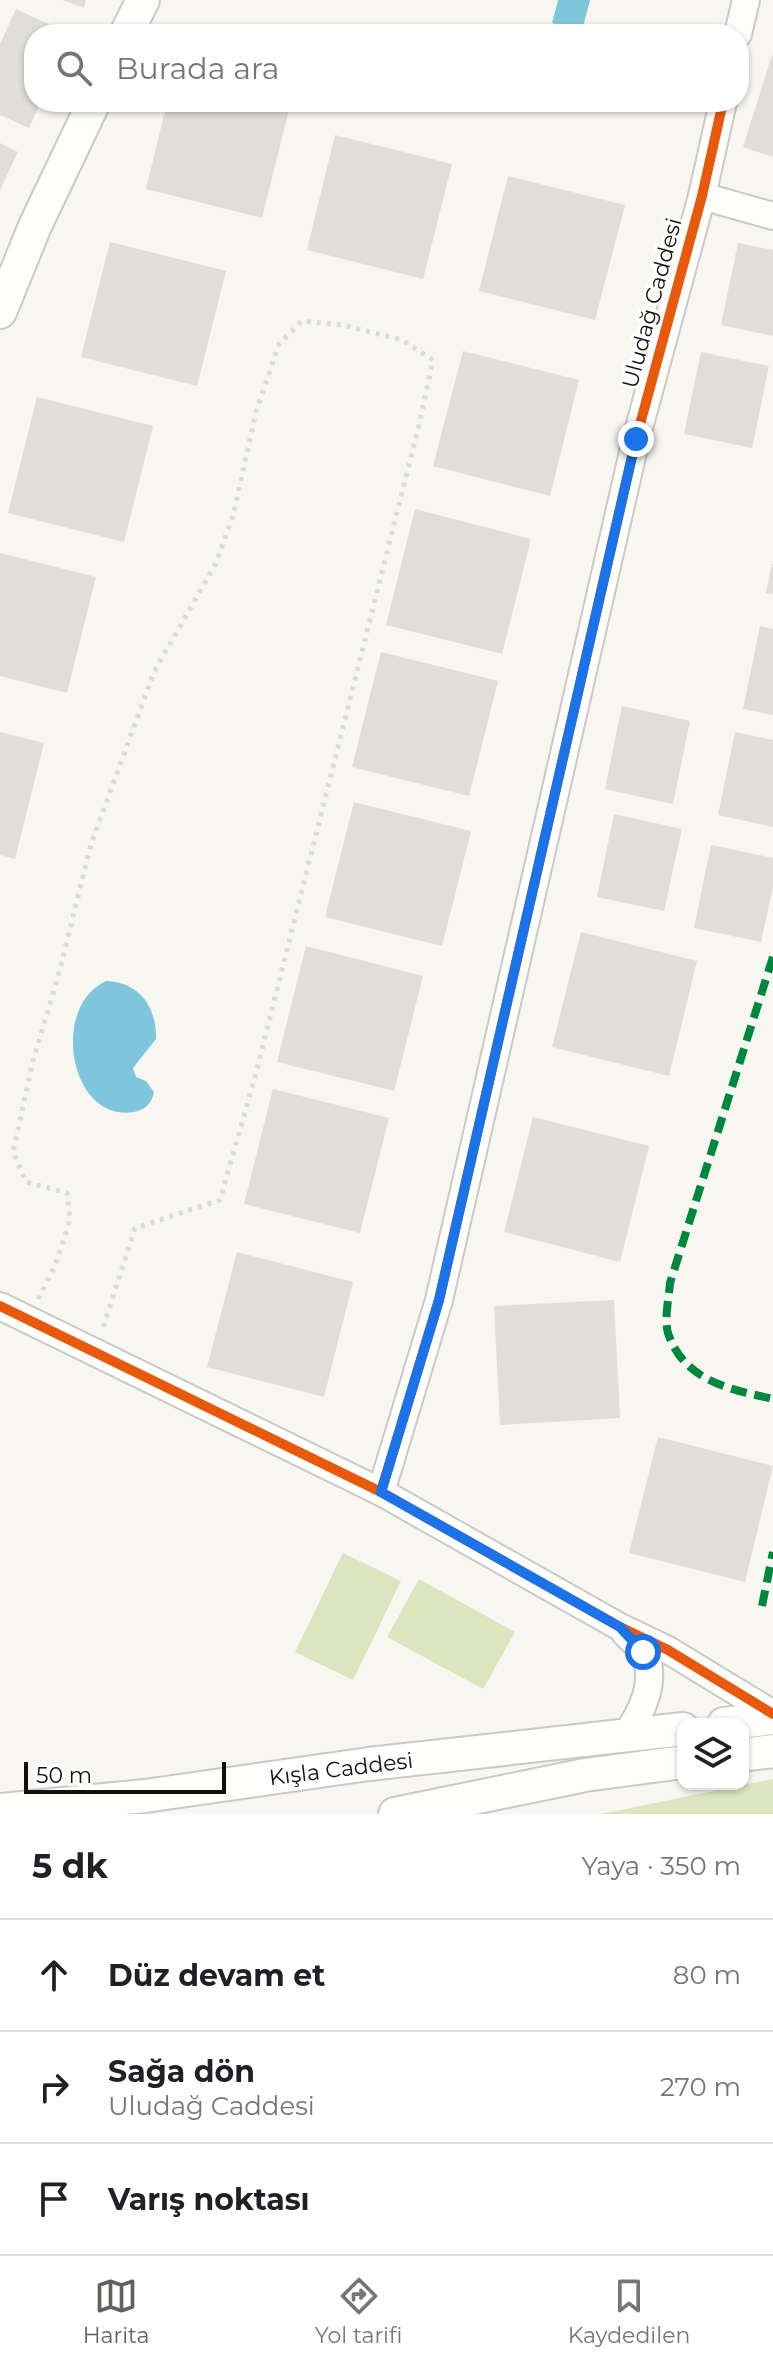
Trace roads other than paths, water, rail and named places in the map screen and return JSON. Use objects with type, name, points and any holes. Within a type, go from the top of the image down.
[{"type":"street","points":[[131,24],[143,0]]},
{"type":"street","points":[[740,24],[746,0]]},
{"type":"street","points":[[0,312],[35,226],[89,112]]},
{"type":"street","name":"Uludağ Caddesi","points":[[381,1492],[439,1300],[636,439],[702,196],[721,112]]},
{"type":"street","points":[[702,196],[773,216]]},
{"type":"street","points":[[0,1306],[381,1492],[620,1627],[668,1650],[773,1716]]},
{"type":"street","points":[[620,1627],[643,1652],[648,1668],[643,1706],[625,1736]]},
{"type":"street","points":[[749,1720],[773,1716]]},
{"type":"street","name":"Kışla Caddesi","points":[[0,1810],[122,1799],[369,1764],[677,1730]]},
{"type":"street","points":[[749,1754],[773,1751]]},
{"type":"street","points":[[395,1814],[585,1775],[677,1763]]},
{"type":"street","points":[[74,1814],[122,1799]]},
{"type":"water","points":[[558,0],[590,0],[584,24],[552,23]]},
{"type":"water","points":[[106,981],[118,982],[137,991],[153,1017],[156,1039],[133,1068],[136,1077],[146,1081],[154,1092],[147,1105],[134,1112],[112,1111],[94,1100],[82,1082],[75,1060],[73,1036],[78,1014],[88,994]]}]
